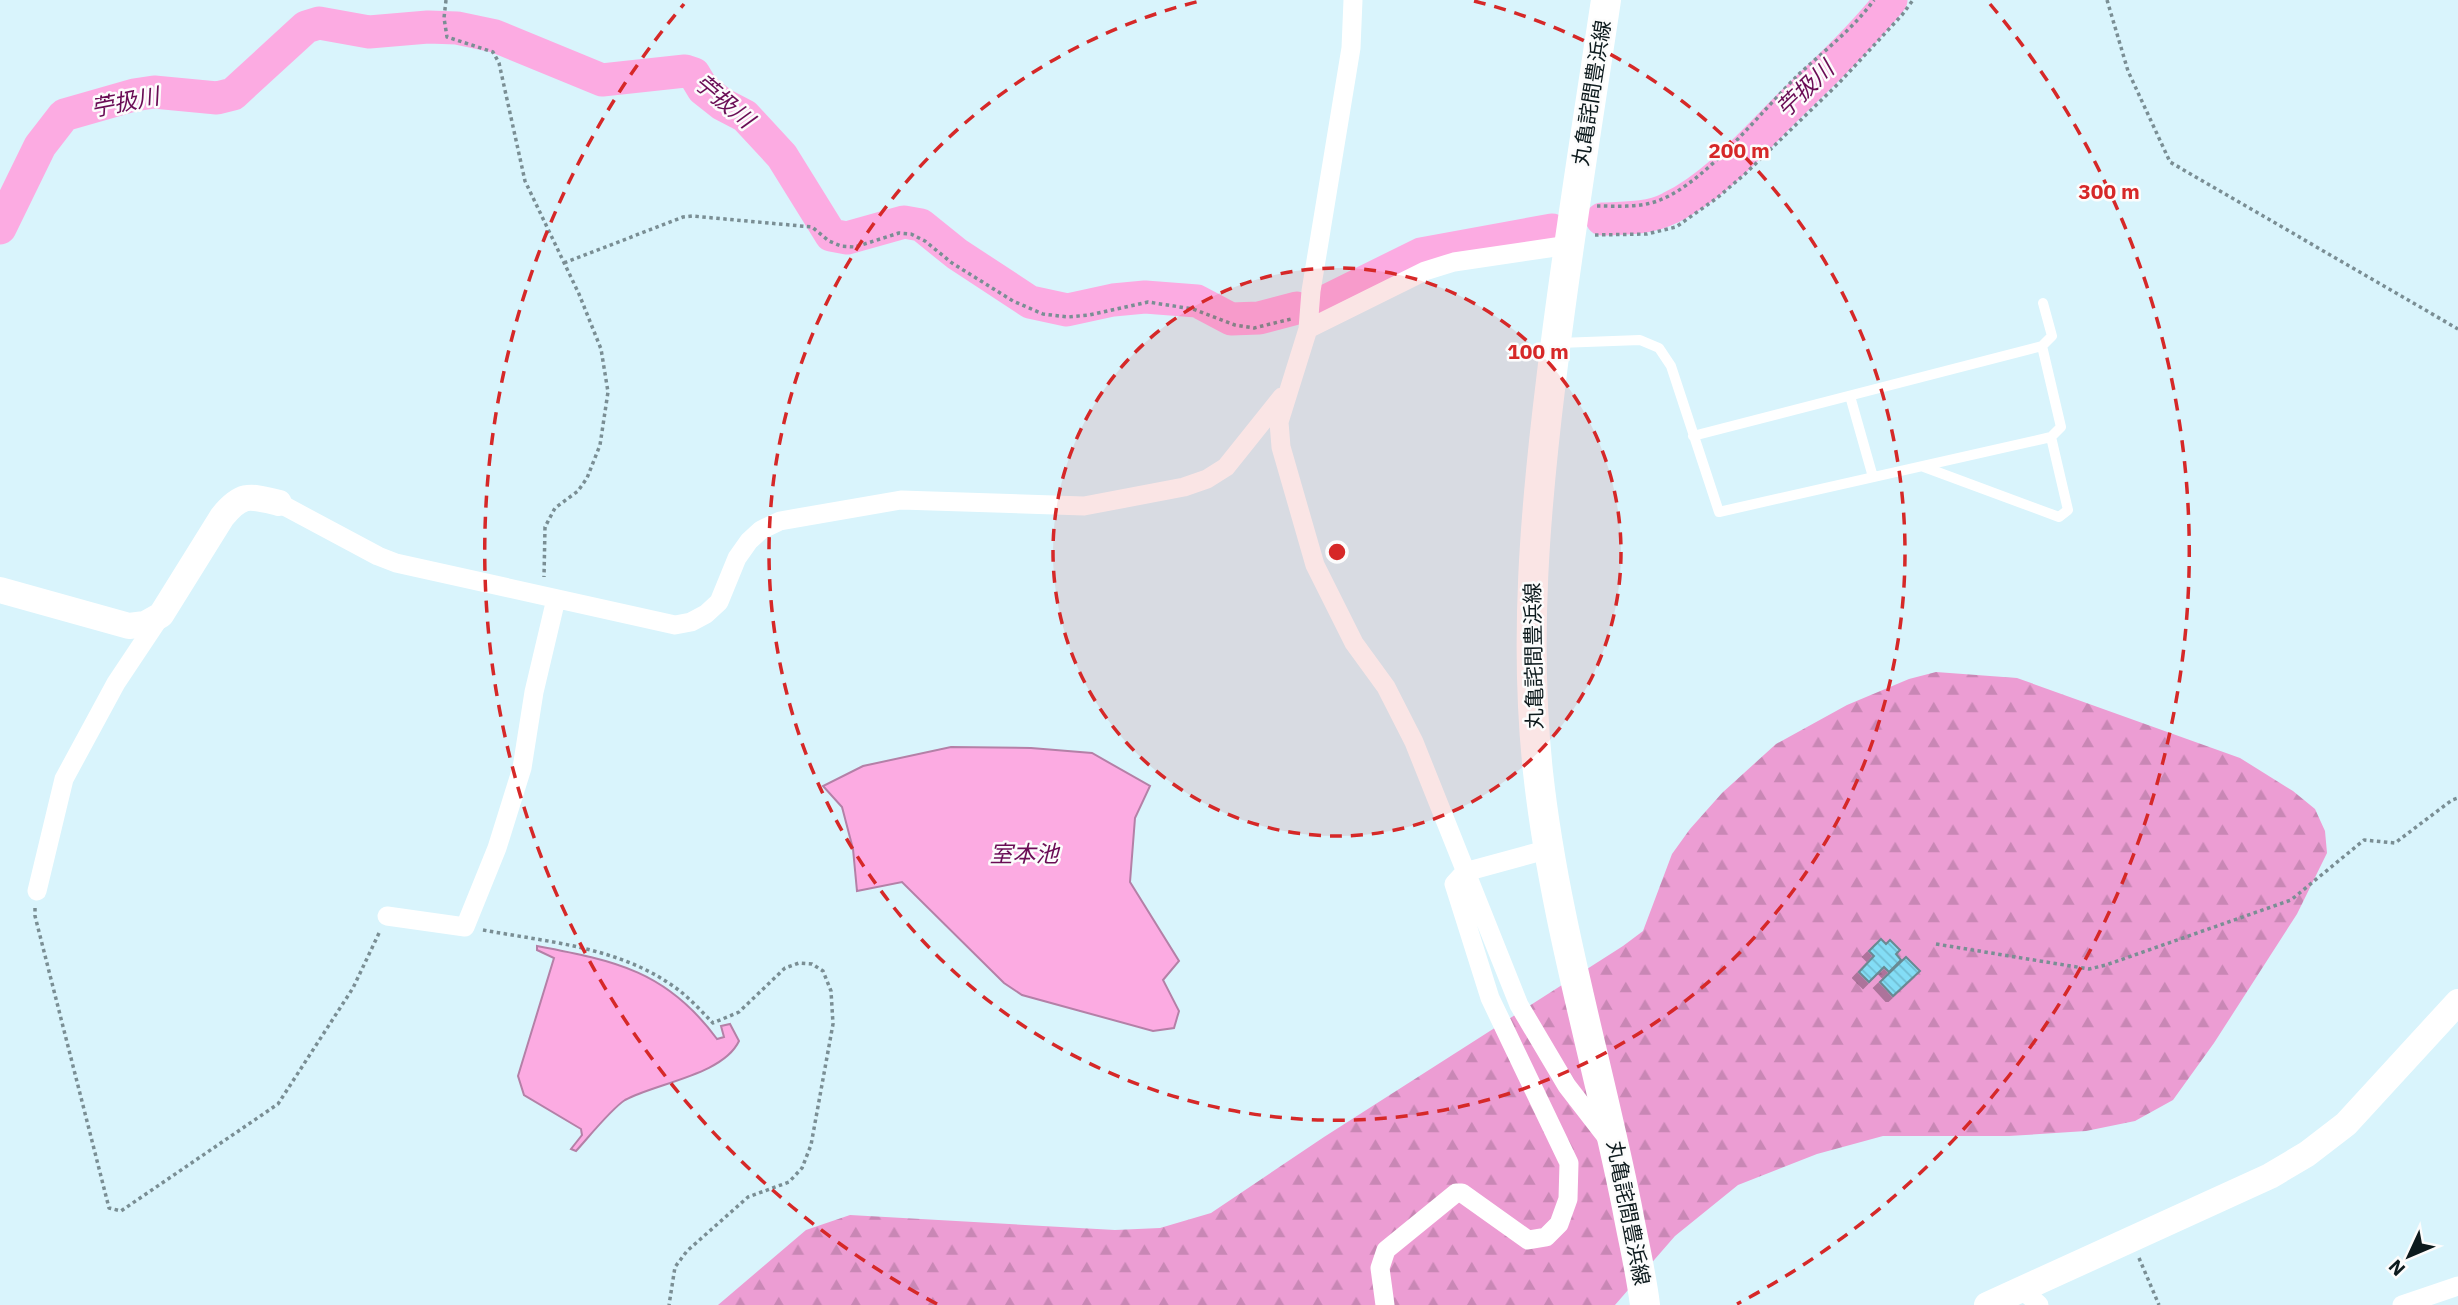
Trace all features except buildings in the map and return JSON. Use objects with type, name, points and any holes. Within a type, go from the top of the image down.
[{"type":"main road","name":"丸亀詫間豊浜線","points":[[1606,0],[1579,240],[1555,344],[1541,462],[1531,584],[1531,680],[1538,772],[1549,849],[1565,935],[1615,1148],[1645,1305]]},
{"type":"street","points":[[1353,0],[1351,48],[1308,321],[1279,422],[1281,447],[1315,565],[1354,643],[1386,687],[1414,742],[1519,1005],[1567,1086],[1615,1148]]},
{"type":"street","points":[[1308,321],[1424,271],[1454,262],[1579,240]]},
{"type":"street","points":[[37,891],[64,779],[116,684],[222,517],[233,503],[247,497],[279,503],[396,563],[675,625],[706,614],[719,602],[737,558],[749,541],[761,530],[780,521],[901,500],[1084,506],[1184,488],[1207,479],[1226,467],[1290,388]]},
{"type":"street","points":[[0,590],[129,626],[145,624],[161,615]]},
{"type":"street","points":[[387,916],[465,927],[497,848],[522,768],[550,598]]},
{"type":"street","points":[[1385,1305],[1380,1268],[1386,1250],[1456,1193],[1462,1192],[1528,1240],[1546,1237],[1559,1224],[1568,1199],[1569,1163],[1490,998],[1454,884],[1465,872],[1549,849]]},
{"type":"street","points":[[1987,1305],[2031,1297],[2132,1240],[2270,1176],[2307,1154],[2354,1115],[2458,1002]]},
{"type":"street","points":[[2402,1305],[2458,1286]]},
{"type":"lane","points":[[1693,436],[2042,346],[2052,336],[2043,303]]},
{"type":"lane","points":[[1555,344],[1640,340],[1659,348],[1671,366],[1719,512],[2051,437],[2060,427],[2042,346]]},
{"type":"lane","points":[[1850,396],[1872,477]]},
{"type":"lane","points":[[1922,466],[2059,517],[2068,510],[2051,437]]},
{"type":"path","points":[[446,0],[444,18],[447,37],[493,52],[499,63],[524,181],[579,294],[601,349],[608,392],[600,445],[587,478],[578,491],[555,508],[545,527],[550,598]]},
{"type":"path","points":[[1594,206],[1636,205],[1659,201],[1680,190],[1717,159],[1799,75],[1863,15],[1874,0]]},
{"type":"path","points":[[1579,240],[1647,234],[1676,227],[1717,198],[1839,83],[1913,0]]},
{"type":"path","points":[[2107,0],[2128,71],[2170,162],[2458,329]]},
{"type":"path","points":[[564,263],[683,217],[692,216],[812,227],[829,242],[841,246],[855,247],[899,233],[911,234],[925,241],[951,263],[1013,301],[1043,314],[1068,317],[1089,315],[1148,302],[1193,309],[1235,325],[1254,328],[1308,321]]},
{"type":"path","points":[[1936,944],[2089,969],[2106,965],[2291,900],[2364,839],[2395,843],[2458,798]]},
{"type":"path","points":[[37,891],[35,916],[109,1208],[121,1211],[278,1104],[353,988],[387,916]]},
{"type":"path","points":[[465,927],[608,954],[639,966],[674,987],[713,1023],[739,1012],[785,968],[799,962],[812,964],[823,971],[831,992],[833,1024],[811,1145],[802,1168],[789,1182],[748,1197],[687,1251],[675,1267],[669,1305]]},
{"type":"path","points":[[2132,1240],[2159,1305]]},
{"type":"green space","points":[[1936,672],[2017,678],[2240,758],[2293,791],[2315,809],[2325,831],[2327,853],[2297,914],[2214,1043],[2173,1100],[2135,1121],[2086,1131],[2009,1136],[1883,1136],[1817,1154],[1738,1185],[1675,1236],[1615,1305],[718,1305],[806,1230],[850,1215],[1115,1230],[1160,1228],[1211,1213],[1643,931],[1672,854],[1722,793],[1776,744],[1847,705],[1909,679]]},
{"type":"water","name":"室本池","points":[[951,747],[1031,748],[1092,753],[1150,786],[1135,818],[1130,882],[1179,961],[1163,980],[1179,1011],[1174,1028],[1153,1031],[1022,995],[1004,983],[902,882],[857,891],[853,849],[842,807],[823,786],[863,766]]},
{"type":"water","points":[[537,946],[591,957],[638,973],[679,998],[717,1039],[724,1037],[721,1026],[730,1024],[739,1041],[731,1053],[704,1070],[625,1100],[576,1151],[571,1149],[582,1135],[581,1129],[524,1095],[518,1076],[554,958],[537,950]]},
{"type":"waterway","name":"苧扱川","points":[[1602,219],[1654,214],[1670,208],[1702,188],[1732,163],[1841,56],[1891,0]]},
{"type":"waterway","name":"苧扱川","points":[[0,228],[40,146],[64,115],[154,92],[217,98],[233,94],[306,27],[319,23],[369,32],[428,27],[457,28],[495,36],[602,80],[685,71],[694,74],[703,89],[722,104],[745,116],[782,156],[831,235],[847,238],[904,222],[921,225],[957,254],[1030,302],[1067,310],[1113,300],[1145,297],[1197,301],[1231,319],[1259,318],[1297,308]]},
{"type":"waterway","name":"苧扱川","points":[[1328,300],[1421,254],[1552,230]]}]
